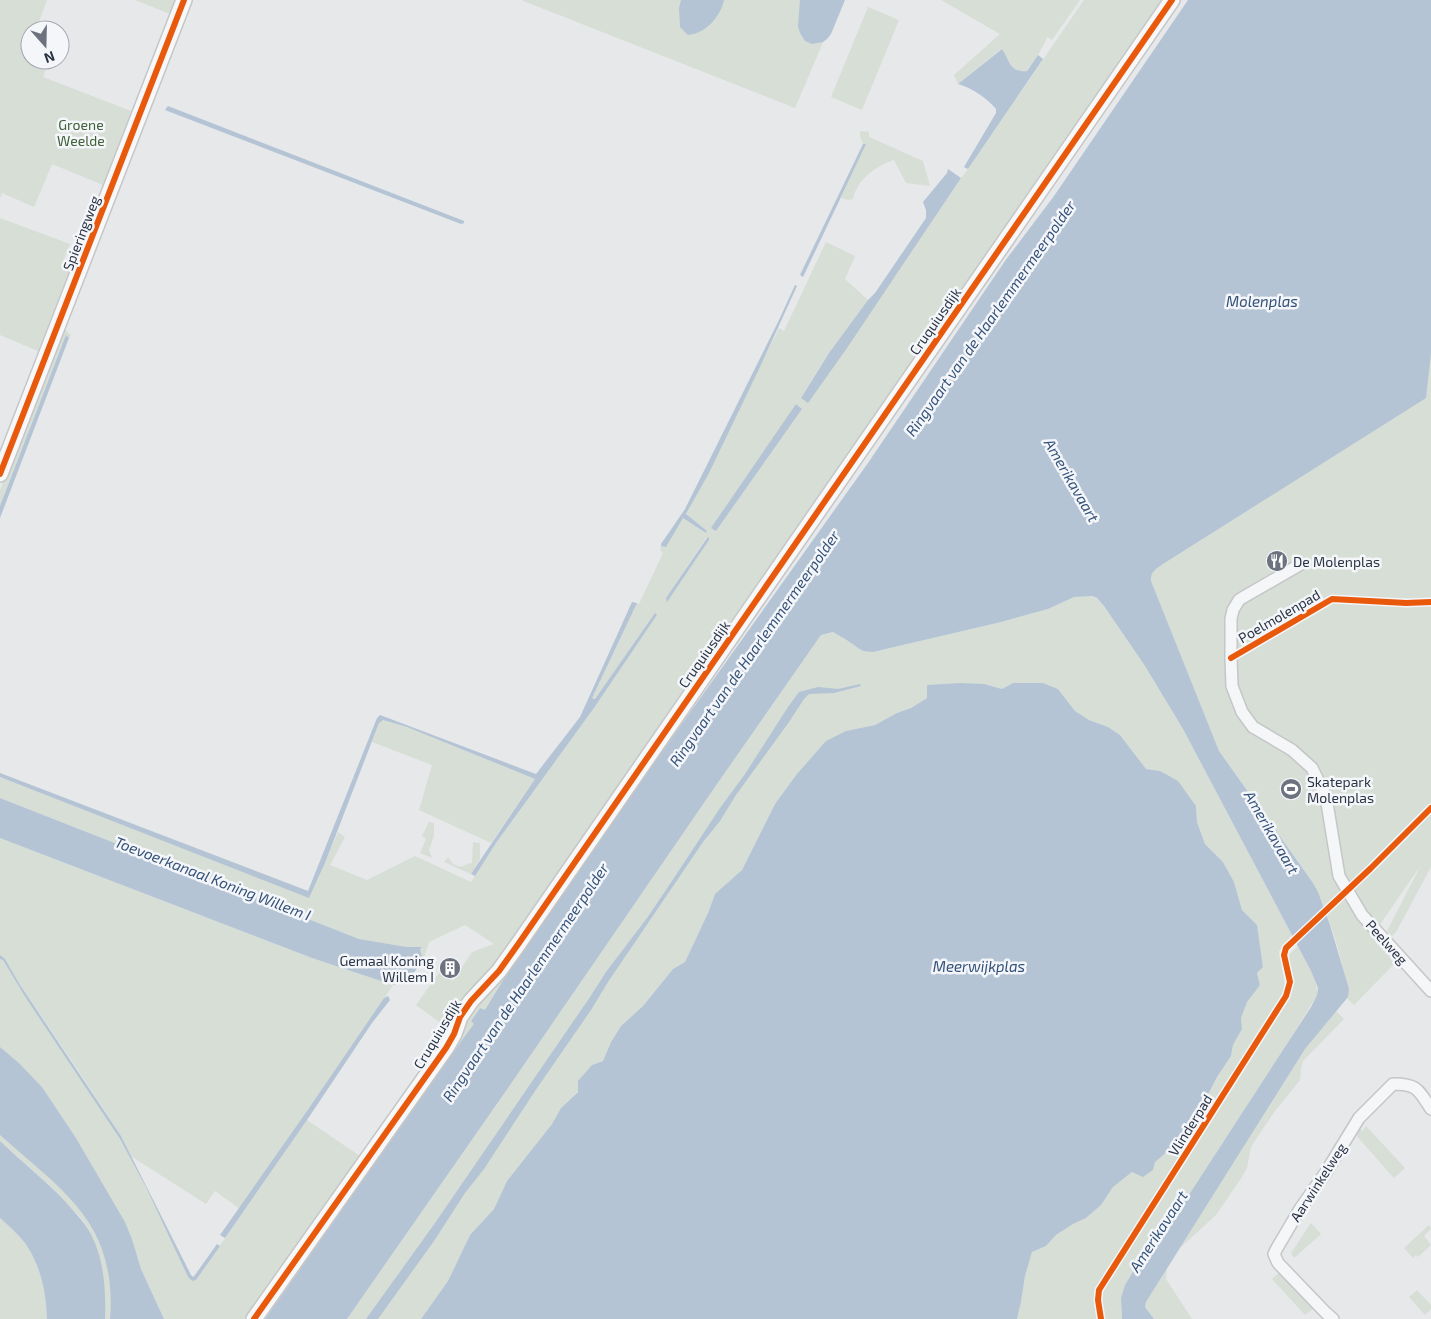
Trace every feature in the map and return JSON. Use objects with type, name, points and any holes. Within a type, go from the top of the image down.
[{"type":"street","name":"Spieringweg","points":[[0,474],[184,0]]},
{"type":"street","name":"Cruquiusdijk","points":[[254,1319],[402,1113],[446,1048],[454,1034],[460,1017],[471,1001],[499,971],[519,943],[1172,0]]},
{"type":"street","name":"Peelweg","points":[[1301,564],[1242,598],[1232,610],[1232,686],[1242,712],[1253,727],[1292,750],[1312,768],[1326,797],[1338,873],[1347,890],[1362,915],[1431,991]]},
{"type":"street","name":"Aarwinkelweg","points":[[1333,1319],[1278,1263],[1274,1254],[1276,1248],[1359,1118],[1393,1084],[1408,1084],[1419,1090],[1431,1109]]},
{"type":"green space","name":"Groene Weelde","points":[[0,0],[47,0],[40,20],[20,20],[20,70],[45,70],[43,77],[131,111],[103,185],[52,164],[34,207],[2,193],[0,198]]},
{"type":"green space","points":[[135,0],[176,0],[170,14]]},
{"type":"green space","points":[[521,0],[841,0],[795,108]]},
{"type":"green space","points":[[941,0],[1080,0],[1052,40],[1046,36],[1047,38],[1038,55],[1026,71],[1014,69],[1001,49],[958,84],[954,75],[1000,34]]},
{"type":"green space","points":[[1084,0],[1167,0],[450,1030],[416,1005],[439,973],[453,981],[472,952],[494,944],[465,925],[429,942],[423,961],[420,949],[422,947],[407,947],[359,939],[0,798],[0,777],[309,897],[338,832],[345,837],[330,865],[367,880],[415,856],[471,882],[496,843],[594,708],[657,615],[655,614],[595,699],[592,698],[663,553],[660,550],[661,546],[666,547],[683,517],[706,533],[707,531],[686,515],[779,328],[784,331],[826,242],[855,256],[845,279],[868,300],[829,353],[801,397],[808,402]],"holes":[[[796,404],[802,409],[716,531]],[[709,537],[709,540],[667,601],[666,598],[706,538]]]},
{"type":"green space","points":[[868,7],[899,20],[862,110],[831,97]]},
{"type":"green space","points":[[860,131],[869,132],[869,137],[923,161],[930,186],[906,183],[894,160],[868,174],[859,185],[853,199],[841,198],[865,144],[863,144]]},
{"type":"green space","points":[[0,218],[70,244],[61,266],[70,270],[38,351],[0,335]]},
{"type":"green space","points":[[64,329],[71,335],[69,338],[66,336],[0,506],[0,490]]},
{"type":"green space","points":[[1431,353],[1431,867],[1396,932],[1392,936],[1387,931],[1421,865],[1374,933],[1376,943],[1395,963],[1354,1005],[1347,998],[1343,968],[1335,938],[1313,883],[1219,751],[1151,581],[1151,575],[1163,564],[1283,488]]},
{"type":"green space","points":[[1086,596],[1100,601],[1145,666],[1183,729],[1292,935],[1279,951],[1285,993],[1165,1184],[1102,1277],[1096,1298],[1097,1319],[1017,1319],[1025,1276],[1032,1252],[1046,1246],[1056,1235],[1086,1218],[1101,1205],[1113,1187],[1132,1172],[1155,1162],[1180,1141],[1231,1056],[1233,1045],[1242,1029],[1241,1018],[1247,1001],[1260,985],[1257,973],[1263,967],[1257,926],[1242,910],[1234,882],[1223,862],[1205,844],[1197,822],[1196,806],[1160,771],[1146,769],[1120,735],[1075,711],[1058,689],[1043,683],[1013,683],[1002,689],[984,684],[927,685],[927,698],[911,708],[875,725],[846,731],[775,804],[742,870],[715,895],[685,962],[673,969],[643,1006],[621,1026],[611,1042],[603,1061],[592,1065],[578,1091],[561,1108],[552,1124],[507,1181],[494,1209],[470,1235],[448,1281],[421,1319],[347,1319],[821,635],[833,632],[861,650],[873,652],[1001,622],[1048,609],[1074,597]]},
{"type":"green space","points":[[382,720],[407,727],[535,779],[491,843],[419,810],[432,765],[372,742]]},
{"type":"green space","points":[[429,822],[434,823],[434,836],[429,850],[432,858],[420,853],[426,839],[422,836]]},
{"type":"green space","points":[[0,838],[312,958],[393,985],[240,1209],[215,1191],[206,1204],[132,1157],[121,1136],[78,1070],[20,985],[5,959],[0,955]]},
{"type":"green space","points":[[473,842],[480,843],[480,859],[471,874],[444,862],[448,857],[453,864],[460,867],[472,863]]},
{"type":"green space","points":[[1298,946],[1313,976],[1317,995],[1181,1207],[1136,1267],[1121,1298],[1122,1319],[1103,1319],[1101,1294],[1288,1001],[1293,989],[1289,958],[1290,954]]},
{"type":"green space","points":[[0,959],[3,960],[129,1154],[147,1188],[188,1277],[192,1281],[196,1280],[307,1120],[360,1156],[244,1319],[164,1319],[141,1269],[125,1222],[76,1138],[42,1087],[19,1063],[0,1047]]},
{"type":"green space","points":[[505,977],[485,1011],[480,1008],[471,1021],[475,1024],[442,1068],[471,1010],[496,983]]},
{"type":"green space","points":[[1336,1011],[1344,1019],[1303,1061],[1300,1080],[1275,1111],[1251,1147],[1247,1168],[1240,1180],[1216,1215],[1180,1248],[1305,1049]]},
{"type":"green space","points":[[1366,1126],[1405,1168],[1394,1178],[1355,1134],[1359,1128],[1363,1131]]},
{"type":"green space","points":[[0,1135],[66,1193],[92,1227],[108,1269],[110,1319],[105,1319],[105,1295],[89,1230],[81,1218],[47,1183],[0,1141]]},
{"type":"green space","points":[[0,1218],[22,1240],[35,1261],[44,1289],[47,1319],[0,1319]]},
{"type":"green space","points":[[1311,1223],[1321,1234],[1294,1258],[1291,1253]]},
{"type":"green space","points":[[1429,1225],[1431,1229],[1424,1236],[1431,1245],[1418,1257],[1416,1255],[1413,1258],[1404,1248]]},
{"type":"green space","points":[[1167,1269],[1166,1279],[1192,1319],[1154,1319],[1145,1307],[1146,1302]]},
{"type":"green space","points":[[1281,1271],[1314,1308],[1305,1315],[1272,1279]]},
{"type":"green space","points":[[1417,1290],[1431,1305],[1431,1309],[1425,1315],[1409,1297]]},
{"type":"water","points":[[681,0],[724,0],[720,12],[706,28],[688,35],[680,27],[679,8]]},
{"type":"water","points":[[800,0],[845,0],[831,34],[823,42],[812,44],[805,41],[800,33],[798,26]]},
{"type":"water","name":"Molenplas","points":[[1188,0],[1431,0],[1431,353],[1426,398],[1163,564],[1151,575],[1151,581],[1219,751],[1318,892],[1349,989],[1348,997],[1305,1049],[1146,1302],[1145,1307],[1154,1319],[1122,1319],[1121,1298],[1125,1285],[1136,1267],[1181,1207],[1311,1007],[1318,988],[1311,971],[1183,729],[1145,666],[1104,606],[1097,598],[1092,596],[1074,597],[1048,609],[1001,622],[873,652],[861,650],[833,632],[821,635],[347,1319],[265,1319],[474,1024],[471,1021],[480,1008],[485,1010],[505,977],[606,830],[868,463],[1005,261],[1054,196]]},
{"type":"water","points":[[1002,49],[1011,65],[1021,71],[1027,71],[1038,55],[1043,59],[968,169],[964,167],[996,113],[996,109],[979,94],[958,84]]},
{"type":"water","points":[[168,106],[459,219],[464,221],[464,223],[461,224],[165,110]]},
{"type":"water","points":[[863,144],[866,144],[803,277],[800,275]]},
{"type":"water","points":[[948,169],[961,178],[808,403],[801,398],[829,353],[875,293],[926,218],[923,202],[947,173]]},
{"type":"water","points":[[795,285],[797,286],[761,365],[709,473],[686,514],[707,531],[706,533],[683,518],[666,547],[661,546],[685,509]]},
{"type":"water","points":[[66,335],[69,338],[0,518],[0,506]]},
{"type":"water","points":[[796,404],[802,409],[716,531],[711,528]]},
{"type":"water","points":[[709,537],[709,540],[667,602],[666,598]]},
{"type":"water","points":[[632,602],[637,603],[592,698],[595,699],[655,613],[657,615],[594,708],[496,843],[475,876],[471,874],[535,779],[407,727],[383,720],[379,723],[325,863],[309,898],[0,777],[0,773],[308,891],[377,718],[380,715],[536,774],[580,717]]},
{"type":"water","name":"Meerwijkplas","points":[[1013,683],[1043,683],[1058,689],[1075,711],[1120,735],[1146,769],[1160,771],[1178,781],[1196,806],[1197,822],[1205,844],[1223,862],[1234,882],[1242,910],[1257,925],[1263,967],[1257,973],[1260,985],[1247,1002],[1241,1018],[1242,1029],[1233,1045],[1231,1056],[1180,1141],[1155,1162],[1153,1170],[1143,1177],[1132,1172],[1113,1187],[1101,1205],[1086,1218],[1056,1235],[1046,1246],[1032,1252],[1025,1276],[1017,1319],[421,1319],[448,1281],[470,1235],[494,1209],[507,1181],[552,1124],[561,1108],[578,1092],[578,1081],[592,1065],[603,1061],[611,1042],[621,1026],[643,1006],[673,969],[685,962],[715,894],[742,870],[775,804],[797,774],[826,741],[846,731],[875,725],[911,708],[927,698],[927,685],[984,684],[1002,689]]},
{"type":"water","points":[[860,684],[861,686],[834,693],[809,694],[804,699],[736,795],[720,821],[703,842],[434,1241],[378,1319],[366,1319],[435,1223],[606,972],[647,918],[799,692],[818,687],[838,689]]},
{"type":"water","points":[[0,798],[359,939],[407,947],[422,947],[420,949],[423,961],[407,981],[393,985],[312,958],[0,838]]},
{"type":"water","points":[[0,955],[5,959],[20,985],[121,1136],[193,1277],[217,1244],[220,1246],[196,1280],[192,1281],[188,1277],[146,1187],[120,1139],[26,998],[3,960],[0,959]]},
{"type":"water","points":[[388,996],[390,1000],[372,1023],[225,1238],[220,1235],[384,998]]},
{"type":"water","points":[[0,1047],[19,1063],[42,1087],[76,1138],[125,1222],[141,1269],[164,1319],[110,1319],[110,1286],[105,1258],[95,1234],[82,1212],[45,1174],[0,1135]]},
{"type":"water","points":[[0,1141],[60,1196],[88,1229],[101,1261],[105,1296],[105,1319],[47,1319],[44,1289],[35,1261],[22,1240],[0,1218]]},
{"type":"cycle path","points":[[0,474],[184,0]]},
{"type":"cycle path","points":[[254,1319],[446,1048],[454,1034],[460,1017],[471,1001],[499,971],[519,943],[1172,0]]},
{"type":"cycle path","name":"Poelmolenpad","points":[[1231,658],[1332,599],[1406,603],[1431,602]]},
{"type":"cycle path","name":"Vlinderpad","points":[[1101,1319],[1098,1300],[1099,1290],[1286,996],[1290,982],[1284,955],[1286,948],[1431,808]]},
{"type":"place","name":"De Molenplas","points":[[1277,561]]},
{"type":"place","name":"Skatepark Molenplas","points":[[1291,789]]},
{"type":"place","name":"Gemaal Koning Willem I","points":[[450,968]]},
{"type":"water label","name":"Ringvaart van de Haarlemmermeerpolder","points":[[990,318]]},
{"type":"water label","name":"Amerikavaart","points":[[1072,480]]},
{"type":"water label","name":"Ringvaart van de Haarlemmermeerpolder","points":[[754,648]]},
{"type":"water label","name":"Amerikavaart","points":[[1272,832]]},
{"type":"water label","name":"Toevoerkanaal Koning Willem I","points":[[213,878]]},
{"type":"water label","name":"Ringvaart van de Haarlemmermeerpolder","points":[[525,982]]},
{"type":"water label","name":"Amerikavaart","points":[[1158,1231]]}]
